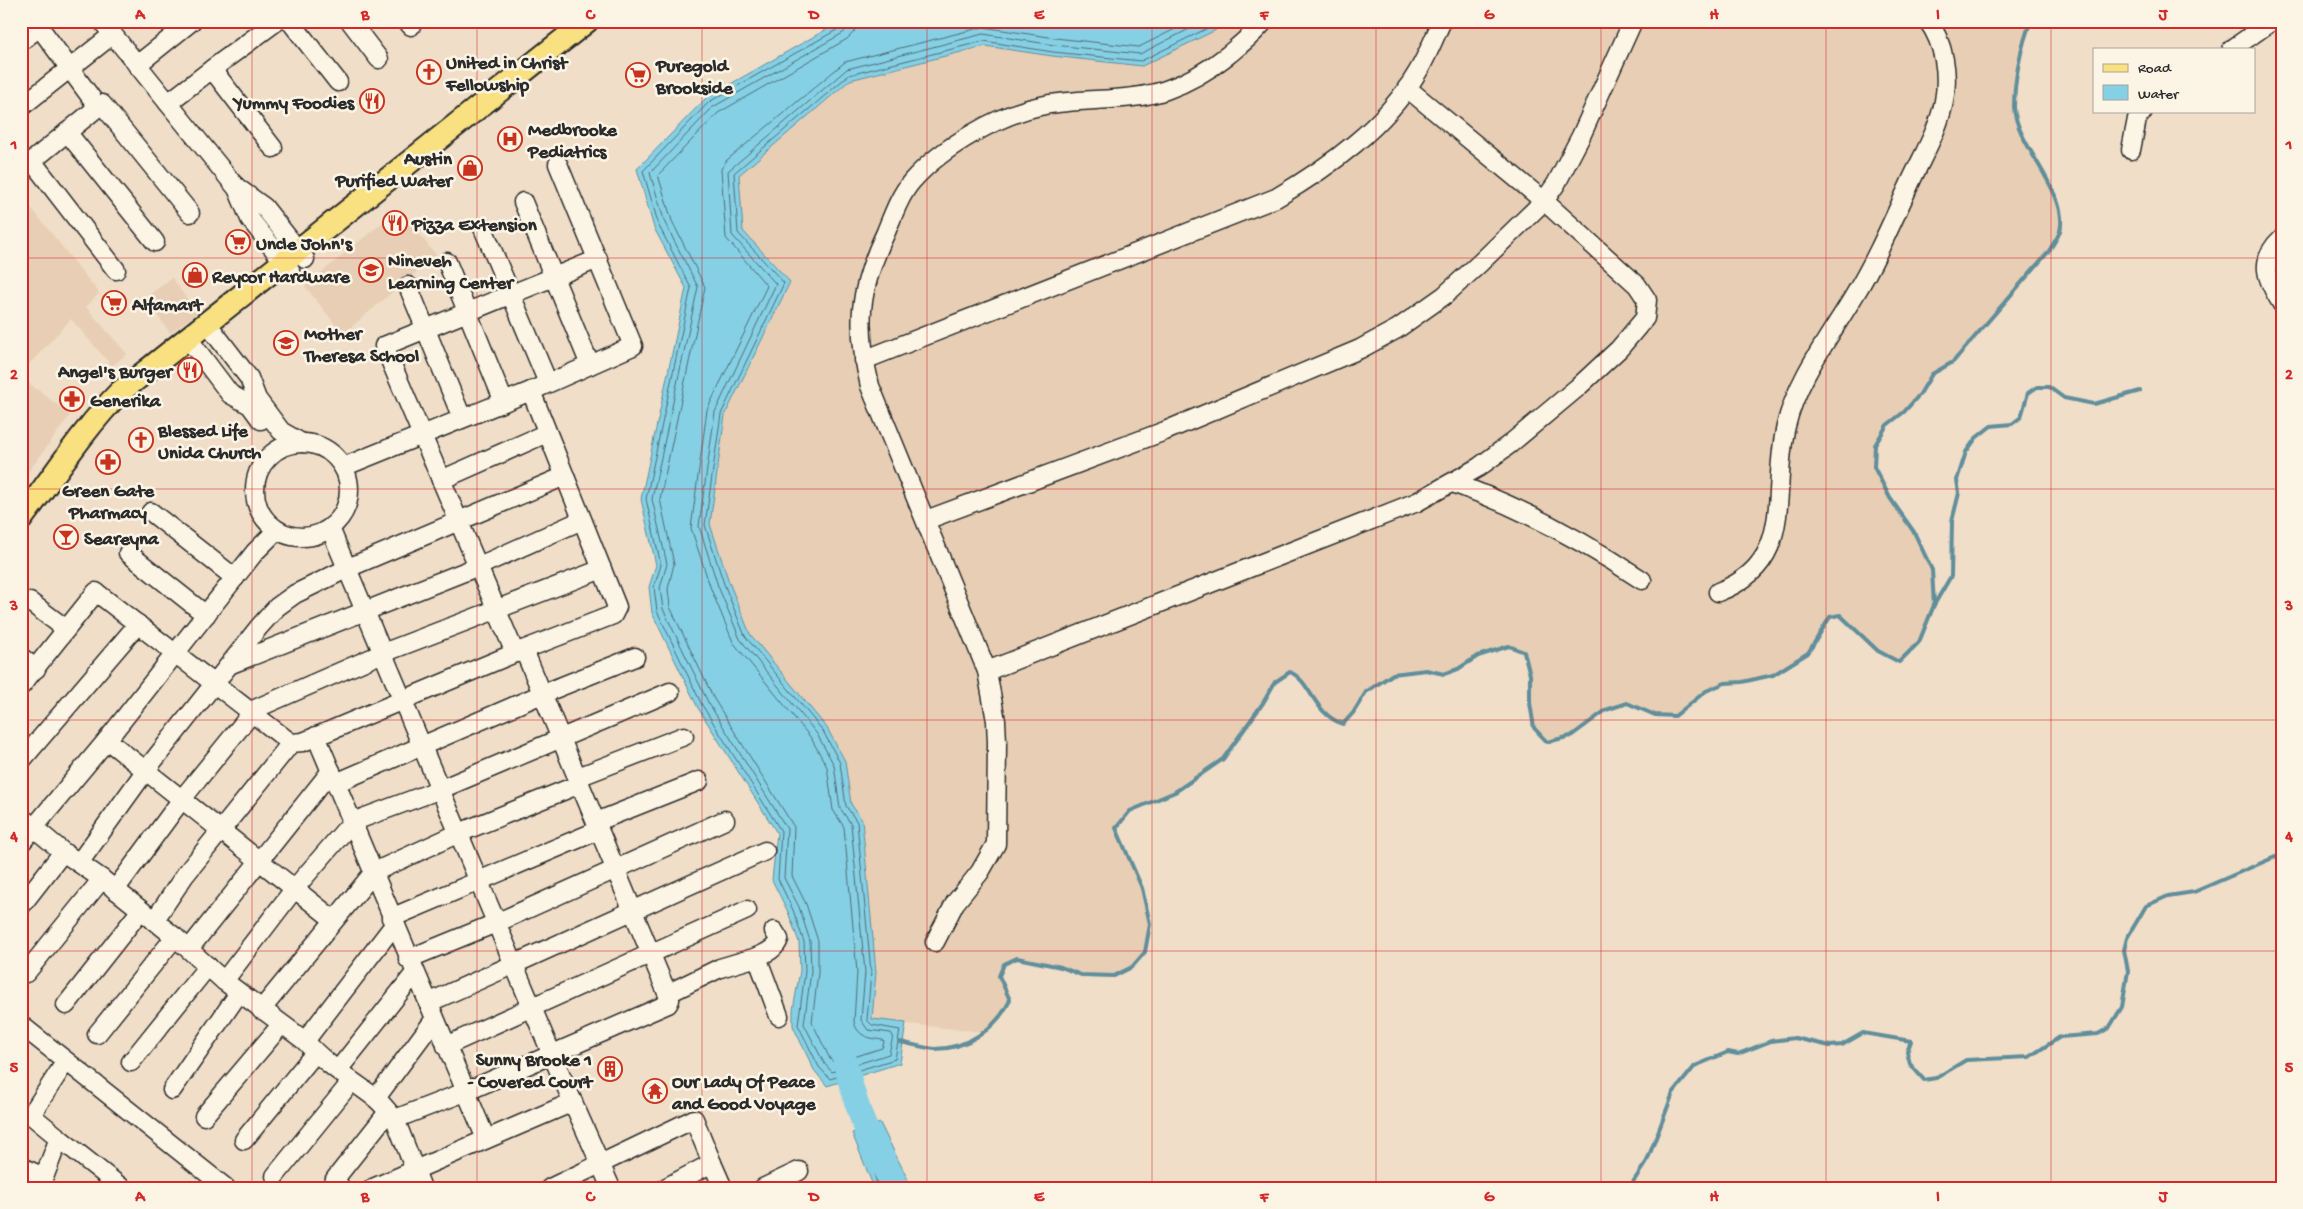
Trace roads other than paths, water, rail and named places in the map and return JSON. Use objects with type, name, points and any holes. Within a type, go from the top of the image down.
[{"type":"main road","points":[[21,519],[72,467],[106,423],[127,401],[190,342],[294,260],[587,21]]},
{"type":"street","points":[[137,65],[192,21]]},
{"type":"street","points":[[168,102],[277,21]]},
{"type":"street","points":[[290,21],[338,82]]},
{"type":"street","points":[[350,21],[380,59]]},
{"type":"street","points":[[935,942],[951,910],[980,872],[996,844],[997,742],[995,712],[987,670],[870,386],[861,339],[861,310],[871,262],[907,189],[926,168],[972,134],[1022,111],[1045,105],[1164,91],[1188,81],[1225,57],[1264,21]]},
{"type":"street","points":[[864,360],[1276,198],[1329,164],[1366,134],[1418,73],[1442,21]]},
{"type":"street","points":[[926,520],[1165,431],[1360,349],[1396,329],[1444,295],[1480,264],[1544,201],[1556,184],[1581,136],[1633,21]]},
{"type":"street","points":[[1718,592],[1748,576],[1767,554],[1775,532],[1783,440],[1797,392],[1871,266],[1941,114],[1946,75],[1939,42],[1928,21]]},
{"type":"street","points":[[2233,48],[2272,21]]},
{"type":"street","points":[[21,41],[37,24],[98,107]]},
{"type":"street","points":[[21,106],[70,68],[106,25],[235,186],[264,207],[294,260]]},
{"type":"street","points":[[212,69],[272,148]]},
{"type":"street","points":[[987,670],[1165,602],[1326,537],[1394,513],[1453,482],[1510,444],[1577,388],[1619,349],[1645,318],[1647,300],[1637,285],[1544,201],[1407,88]]},
{"type":"street","points":[[116,270],[32,161],[98,107],[102,104],[190,213]]},
{"type":"street","points":[[2130,150],[2137,119],[2142,112]]},
{"type":"street","points":[[67,132],[155,242]]},
{"type":"street","points":[[343,467],[548,384],[633,346],[558,164]]},
{"type":"street","points":[[523,202],[590,365]]},
{"type":"street","points":[[483,228],[512,293],[548,384]]},
{"type":"street","points":[[2282,238],[2272,247],[2266,258],[2268,277],[2282,304]]},
{"type":"street","points":[[341,1188],[335,1179],[392,1115],[465,1092],[668,1004],[670,1000],[669,993],[542,694],[498,610],[384,346],[598,259]]},
{"type":"street","points":[[447,262],[469,312],[504,402]]},
{"type":"street","points":[[408,286],[462,418]]},
{"type":"street","points":[[209,327],[249,378],[257,399],[281,431],[302,443],[326,449],[343,467],[348,480],[349,493],[346,507],[339,518],[330,528],[320,534],[298,537],[277,530],[262,514],[254,492],[256,477],[262,463],[273,452],[292,444],[302,443]]},
{"type":"street","points":[[190,342],[230,394],[250,404],[272,435],[273,452]]},
{"type":"street","points":[[21,686],[96,592],[291,743],[303,742],[403,699],[613,615],[617,607],[531,391]]},
{"type":"street","points":[[442,480],[548,433]]},
{"type":"street","points":[[79,863],[146,770],[277,607],[295,594],[348,568],[565,476]]},
{"type":"street","points":[[1453,482],[1504,501],[1609,558],[1642,580]]},
{"type":"street","points":[[151,512],[235,578]]},
{"type":"street","points":[[229,665],[479,566],[582,520]]},
{"type":"street","points":[[330,528],[572,1102],[612,1188]]},
{"type":"street","points":[[21,843],[36,828],[107,740],[255,552],[277,530]]},
{"type":"street","points":[[128,553],[206,615]]},
{"type":"street","points":[[26,973],[108,884],[182,799],[251,712],[383,653],[498,610],[602,568]]},
{"type":"street","points":[[30,602],[66,629]]},
{"type":"street","points":[[21,761],[138,624]]},
{"type":"street","points":[[21,657],[36,669]]},
{"type":"street","points":[[189,949],[260,860],[334,777],[423,746],[542,694],[635,657]]},
{"type":"street","points":[[224,981],[295,888],[352,822],[441,789],[670,692]]},
{"type":"street","points":[[316,736],[486,1140]]},
{"type":"street","points":[[261,1010],[374,872],[459,832],[684,736]]},
{"type":"street","points":[[107,740],[334,920]]},
{"type":"street","points":[[66,1005],[185,875],[291,743]]},
{"type":"street","points":[[244,1140],[310,1047],[393,922],[480,880],[699,781]]},
{"type":"street","points":[[21,817],[63,852],[148,915],[239,993],[310,1047],[344,1076],[376,1098],[392,1115],[422,1188]]},
{"type":"street","points":[[275,1176],[344,1076],[412,966],[496,923],[725,820]]},
{"type":"street","points":[[428,1003],[765,851]]},
{"type":"street","points":[[21,906],[63,852]]},
{"type":"street","points":[[446,1046],[747,910]]},
{"type":"street","points":[[669,993],[720,968],[765,954],[778,943],[779,939],[774,931]]},
{"type":"street","points":[[97,1034],[175,937]]},
{"type":"street","points":[[757,957],[779,1016]]},
{"type":"street","points":[[131,1062],[208,966]]},
{"type":"street","points":[[172,1090],[239,993]]},
{"type":"street","points":[[376,1098],[434,1020]]},
{"type":"street","points":[[21,1025],[226,1188]]},
{"type":"street","points":[[204,1116],[281,1025]]},
{"type":"street","points":[[66,1061],[31,1115],[122,1188]]},
{"type":"street","points":[[373,1188],[572,1102]]},
{"type":"street","points":[[550,1188],[694,1119],[723,1188]]},
{"type":"street","points":[[21,1167],[42,1182],[59,1138]]},
{"type":"street","points":[[665,1188],[712,1163]]},
{"type":"street","points":[[763,1188],[799,1170]]},
{"type":"water","points":[[841,21],[1216,21],[1216,30],[1142,66],[985,46],[850,80],[739,175],[743,231],[790,282],[725,415],[710,524],[729,582],[750,634],[827,728],[845,761],[851,804],[862,820],[876,972],[872,1019],[906,1023],[900,1063],[827,1086],[814,1070],[793,1026],[793,1010],[800,971],[799,942],[788,912],[772,880],[777,833],[698,708],[652,613],[649,587],[656,565],[641,499],[686,288],[654,228],[637,169],[706,98]]},
{"type":"water","points":[[880,1123],[913,1188],[874,1188],[852,1133]]},
{"type":"waterway","points":[[1934,605],[1932,570],[1914,532],[1890,498],[1874,467],[1875,445],[1887,425],[1904,412],[1920,394],[1932,374],[1953,362],[2049,251],[2059,234],[2061,216],[2057,201],[2023,137],[2014,107],[2019,63],[2031,21]]},
{"type":"waterway","points":[[900,1042],[935,1049],[947,1048],[969,1041],[980,1035],[997,1019],[1010,1000],[999,976],[1004,964],[1017,958],[1061,967],[1081,975],[1114,976],[1132,967],[1145,952],[1150,924],[1142,888],[1116,828],[1130,811],[1175,792],[1223,759],[1263,703],[1275,682],[1290,672],[1303,683],[1325,713],[1343,724],[1353,713],[1366,692],[1393,674],[1426,670],[1444,674],[1458,669],[1478,656],[1509,646],[1524,652],[1530,675],[1530,703],[1534,728],[1547,742],[1571,736],[1606,710],[1627,703],[1655,715],[1675,716],[1706,691],[1725,683],[1742,682],[1773,675],[1808,653],[1830,617],[1840,615],[1878,651],[1899,662],[1919,642],[1934,605],[1951,576],[1952,521],[1959,493],[1957,480],[1966,452],[1976,438],[1991,426],[2012,424],[2021,417],[2028,393],[2037,387],[2049,387],[2064,398],[2094,404],[2140,391]]},
{"type":"waterway","points":[[1629,1188],[1647,1161],[1673,1093],[1695,1066],[1728,1052],[1738,1054],[1771,1041],[1795,1038],[1830,1046],[1842,1045],[1863,1033],[1911,1041],[1907,1052],[1910,1064],[1924,1080],[1936,1078],[1966,1060],[2029,1057],[2060,1037],[2098,1034],[2109,1028],[2122,1007],[2128,971],[2124,950],[2127,938],[2146,906],[2168,896],[2194,892],[2282,854]]},
{"type":"waterway","points":[[842,1047],[856,1102],[870,1139],[896,1188]]},
{"type":"place","name":"United in Christ Fellowship","points":[[429,72]]},
{"type":"place","name":"Puregold Brookside","points":[[638,75]]},
{"type":"place","name":"Yummy Foodies","points":[[372,101]]},
{"type":"place","name":"Medbrooke Pediatrics","points":[[510,139]]},
{"type":"place","name":"Austin Purified Water","points":[[470,168]]},
{"type":"place","name":"Pizza Extension","points":[[395,223]]},
{"type":"place","name":"Uncle John's","points":[[238,242]]},
{"type":"place","name":"Nineveh Learning Center","points":[[371,270]]},
{"type":"place","name":"Reycor Hardware","points":[[195,275]]},
{"type":"place","name":"Alfamart","points":[[114,303]]},
{"type":"place","name":"Mother Theresa School","points":[[286,343]]},
{"type":"place","name":"Angel's Burger","points":[[190,370]]},
{"type":"place","name":"Generika","points":[[72,399]]},
{"type":"place","name":"Blessed Life Unida Church","points":[[141,440]]},
{"type":"place","name":"Green Gate Pharmacy","points":[[108,462]]},
{"type":"place","name":"Seareyna","points":[[66,537]]},
{"type":"place","name":"Sunny Brooke 1 - Covered Court","points":[[610,1069]]},
{"type":"place","name":"Our Lady Of Peace and Good Voyage","points":[[655,1091]]}]
